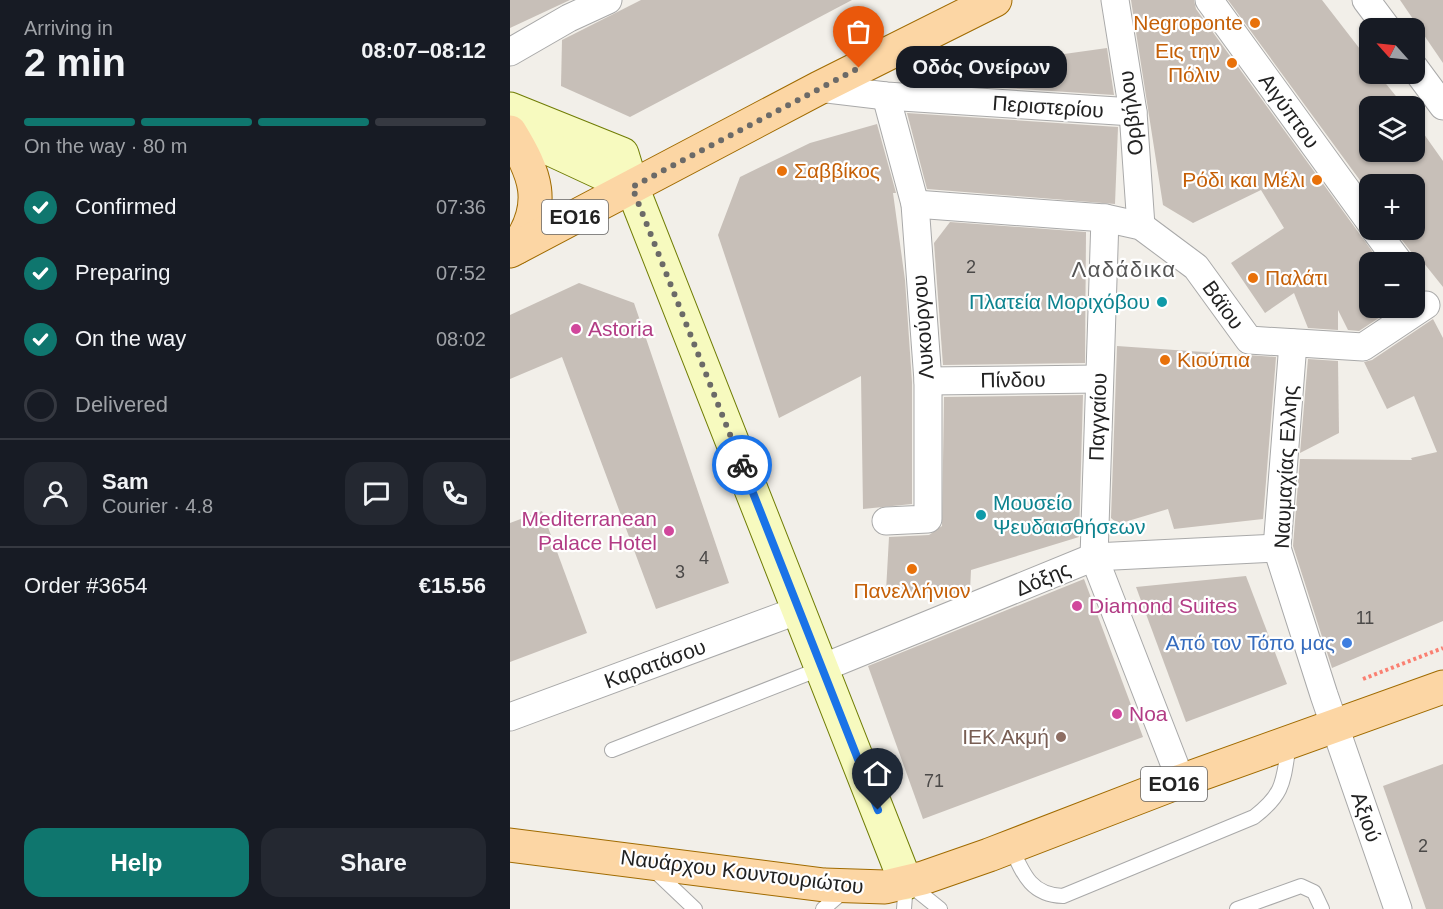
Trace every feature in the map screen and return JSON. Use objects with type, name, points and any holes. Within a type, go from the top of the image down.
[{"type":"main road","name":"ΕΟ16","points":[[514,249],[819,88],[953,10],[995,0]]},
{"type":"main road","points":[[510,109],[622,154],[632,187],[822,668],[905,896]]},
{"type":"main road","points":[[510,131],[632,187]]},
{"type":"main road","points":[[510,131],[528,162],[536,190],[530,224],[514,249]]},
{"type":"main road","name":"Ναυάρχου Κουντουριώτου","points":[[510,845],[849,887],[874,888],[905,896],[1011,847],[1181,781],[1443,687]]},
{"type":"street","points":[[510,52],[566,9],[608,0]]},
{"type":"street","name":"Ορβήλου","points":[[1115,0],[1133,112],[1141,226]]},
{"type":"street","name":"Αιγύπτου","points":[[1209,0],[1359,207]]},
{"type":"street","points":[[1366,0],[1380,18]]},
{"type":"street","points":[[1425,82],[1443,106]]},
{"type":"street","name":"Περιστερίου","points":[[819,88],[886,96],[1133,112]]},
{"type":"street","name":"Λυκούργου","points":[[886,96],[915,204],[928,381],[928,519],[886,521]]},
{"type":"street","name":"Βάϊου","points":[[915,204],[1105,218],[1141,226],[1196,267],[1249,340],[1362,347],[1428,302]]},
{"type":"street","name":"Παγγαίου","points":[[1105,218],[1094,557],[1181,781]]},
{"type":"street","name":"Ναυμαχίας Ελλης","points":[[1293,343],[1277,548],[1335,726]]},
{"type":"street","name":"Πίνδου","points":[[928,381],[1098,379]]},
{"type":"street","name":"Δόξης","points":[[822,668],[1094,557],[1277,548]]},
{"type":"street","name":"Καρατάσου","points":[[510,717],[799,610]]},
{"type":"street","name":"Αξιού","points":[[1335,726],[1398,909]]},
{"type":"lane","points":[[612,750],[822,668]]},
{"type":"lane","points":[[1011,847],[1031,886],[1052,896],[1064,896],[1254,817],[1273,803],[1281,788],[1289,743]]},
{"type":"lane","points":[[639,861],[667,880],[695,909]]},
{"type":"lane","points":[[1237,909],[1302,886],[1314,892],[1322,909]]},
{"type":"lane","points":[[823,909],[849,887]]},
{"type":"lane","points":[[905,896],[940,909]]},
{"type":"building","points":[[510,0],[570,0],[510,28]]},
{"type":"building","points":[[641,0],[852,0],[630,117],[561,86],[562,40]]},
{"type":"building","points":[[1131,0],[1194,0],[1196,9],[1359,233],[1359,240],[1364,240],[1373,252],[1359,252],[1359,318],[1379,318],[1359,331],[1348,330],[1338,310],[1338,330],[1308,328],[1294,293],[1265,313],[1231,263],[1284,228],[1261,190],[1193,223],[1163,205]]},
{"type":"building","points":[[1228,0],[1322,0],[1359,48],[1359,84],[1386,84],[1396,96],[1359,96],[1359,162],[1425,162],[1425,136],[1443,161],[1443,287],[1425,264],[1425,252],[1411,252],[1402,240],[1425,240],[1425,174],[1359,174],[1359,179]]},
{"type":"building","points":[[1400,0],[1443,0],[1443,63],[1425,37],[1425,18],[1412,18]]},
{"type":"building","points":[[1107,48],[1114,95],[974,86],[971,67]]},
{"type":"building","points":[[907,113],[1118,127],[1115,204],[927,189]]},
{"type":"building","points":[[877,124],[896,193],[893,193],[905,280],[912,382],[912,504],[863,509],[861,376],[779,418],[718,235],[740,177],[810,143]]},
{"type":"building","points":[[950,222],[1086,232],[1085,363],[943,365],[934,243]]},
{"type":"building","points":[[579,283],[634,303],[729,583],[656,609],[562,357],[510,379],[510,315]]},
{"type":"building","points":[[1433,319],[1443,338],[1443,621],[1332,668],[1293,546],[1300,459],[1412,460],[1411,458],[1437,452],[1414,396],[1387,409],[1364,362],[1372,360]]},
{"type":"building","points":[[1117,346],[1276,357],[1263,519],[1174,529],[1168,509],[1118,524],[1111,518]]},
{"type":"building","points":[[1308,359],[1338,361],[1339,433],[1300,453]]},
{"type":"building","points":[[1083,395],[1079,537],[971,570],[970,591],[962,594],[886,591],[889,537],[929,535],[942,526],[944,397]]},
{"type":"building","points":[[542,511],[587,633],[510,662],[510,523]]},
{"type":"building","points":[[1246,576],[1287,684],[1186,722],[1136,587]]},
{"type":"building","points":[[1084,579],[1143,737],[923,819],[868,666]]},
{"type":"building","points":[[1443,764],[1443,909],[1426,909],[1383,786]]},
{"type":"way so far","points":[[742,465],[632,187],[859,68]]},
{"type":"place","name":"Negroponte","points":[[1255,23]]},
{"type":"place","name":"Εις την Πόλιν","points":[[1232,63]]},
{"type":"place","name":"Οδός Ονείρων","points":[[859,68]]},
{"type":"place","name":"Σαββίκος","points":[[782,171]]},
{"type":"place","name":"Ρόδι και Μέλι","points":[[1317,180]]},
{"type":"place","name":"Παλάτι","points":[[1253,278]]},
{"type":"place","name":"Πλατεία Μοριχόβου","points":[[1162,302]]},
{"type":"place","name":"Astoria","points":[[576,329]]},
{"type":"place","name":"Κιούπια","points":[[1165,360]]},
{"type":"place","name":"Μουσείο Ψευδαισθήσεων","points":[[981,515]]},
{"type":"place","name":"Mediterranean Palace Hotel","points":[[669,531]]},
{"type":"place","name":"Πανελλήνιον","points":[[912,569]]},
{"type":"place","name":"Diamond Suites","points":[[1077,606]]},
{"type":"place","name":"Από τον Τόπο μας","points":[[1347,643]]},
{"type":"place","name":"Noa","points":[[1117,714]]},
{"type":"place","name":"ΙΕΚ Ακμή","points":[[1061,737]]},
{"type":"district","name":"Λαδάδικα","points":[[1124,269]]},
{"type":"route","points":[[742,465],[878,810]]}]
